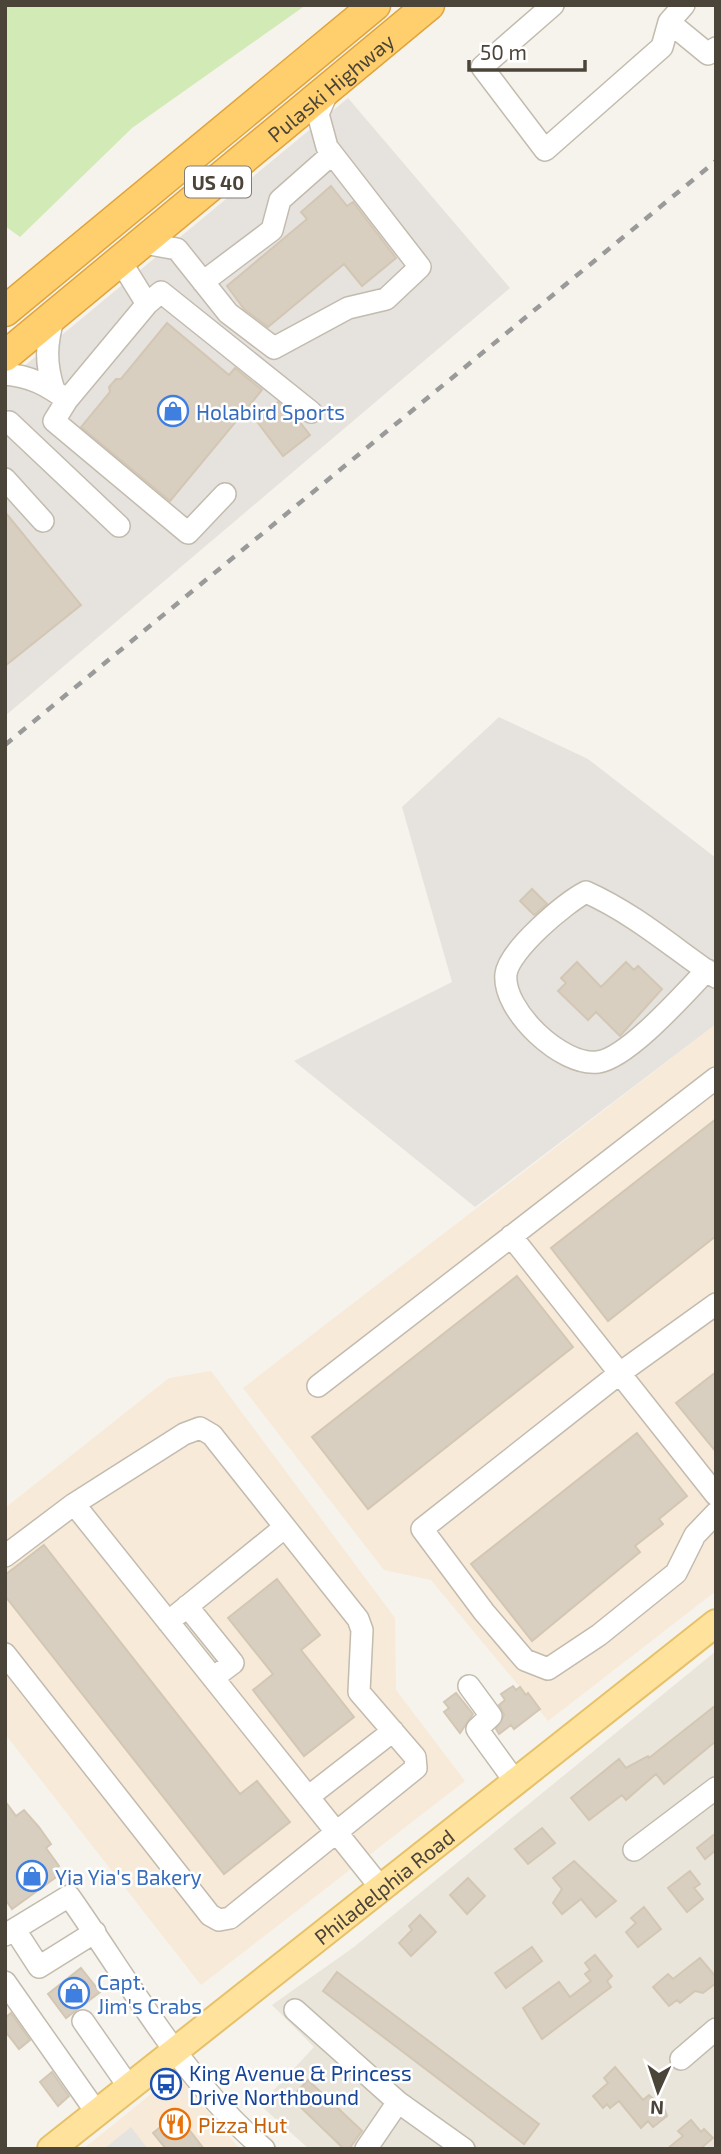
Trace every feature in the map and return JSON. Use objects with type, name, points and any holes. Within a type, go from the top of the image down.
[{"type":"highway","name":"Pulaski Highway","points":[[5,311],[375,5]]},
{"type":"highway","name":"Pulaski Highway","points":[[5,356],[145,243],[429,5]]},
{"type":"main road","name":"Philadelphia Road","points":[[51,2149],[514,1780],[716,1623]]},
{"type":"street","points":[[553,5],[482,67],[545,150],[662,47],[669,22],[684,5]]},
{"type":"street","points":[[669,22],[708,54],[716,48]]},
{"type":"street","points":[[145,243],[177,249],[228,313],[274,348],[348,309],[386,299],[420,267],[327,147],[318,114],[329,90]]},
{"type":"street","points":[[203,282],[272,230],[280,200],[332,154]]},
{"type":"street","points":[[121,262],[147,304]]},
{"type":"street","points":[[225,495],[188,533],[54,421],[61,395],[161,292],[312,412]]},
{"type":"street","points":[[54,316],[48,338],[46,366],[61,395]]},
{"type":"street","points":[[5,374],[23,375],[61,395]]},
{"type":"street","points":[[5,424],[9,422],[119,526]]},
{"type":"street","points":[[5,479],[44,521]]},
{"type":"street","points":[[586,892],[612,903],[659,933],[711,974],[622,1051],[599,1062],[578,1061],[550,1046],[514,1006],[506,974],[512,959],[567,902],[586,892]]},
{"type":"street","points":[[318,1386],[716,1078]]},
{"type":"street","points":[[511,1236],[716,1495]]},
{"type":"street","points":[[716,1304],[620,1373],[422,1529],[484,1612],[525,1660],[548,1669],[599,1635],[676,1573],[695,1535],[716,1513]]},
{"type":"street","points":[[5,1556],[74,1504],[184,1434],[200,1428],[212,1435],[358,1619],[362,1630],[359,1692],[415,1757],[416,1768],[230,1919],[219,1920],[210,1915],[5,1654]]},
{"type":"street","points":[[74,1504],[381,1888]]},
{"type":"street","points":[[168,1622],[285,1527]]},
{"type":"street","points":[[187,1606],[233,1664],[213,1678]]},
{"type":"street","points":[[469,1686],[491,1716],[477,1729],[514,1780]]},
{"type":"street","points":[[308,1797],[393,1731]]},
{"type":"street","points":[[634,1850],[716,1788]]},
{"type":"street","points":[[95,1933],[39,1967],[10,1933],[69,1896],[95,1933],[176,2050],[237,2123],[264,2149]]},
{"type":"street","points":[[5,1982],[97,2113]]},
{"type":"street","points":[[295,2010],[398,2102],[464,2149]]},
{"type":"street","points":[[83,2021],[129,2087]]},
{"type":"street","points":[[681,2059],[716,2029]]},
{"type":"street","points":[[366,2149],[398,2102]]},
{"type":"shaded area","points":[[348,98],[510,288],[5,716],[5,382]]},
{"type":"shaded area","points":[[499,717],[588,759],[716,858],[716,1024],[475,1207],[294,1061],[452,982],[402,807]]},
{"type":"shaded area","points":[[716,1024],[716,1591],[548,1721],[431,1580],[384,1570],[243,1388]]},
{"type":"shaded area","points":[[211,1371],[395,1618],[396,1690],[465,1781],[201,1985],[5,1734],[5,1508],[169,1378]]},
{"type":"shaded area","points":[[716,1651],[716,2149],[309,2149],[260,2105],[314,2047],[272,2005],[354,1947]]},
{"type":"shaded area","points":[[176,2074],[240,2149],[83,2149]]},
{"type":"shaded area","points":[[131,2127],[148,2149],[104,2149]]},
{"type":"green space","points":[[5,5],[306,5],[132,128],[20,237],[5,226]]},
{"type":"building","points":[[331,186],[347,206],[353,202],[396,258],[362,286],[344,264],[268,327],[244,309],[227,286],[307,219],[301,212]]},
{"type":"building","points":[[167,323],[229,375],[235,368],[262,390],[170,501],[81,427],[110,392],[109,387],[116,379],[121,379]]},
{"type":"building","points":[[278,402],[295,416],[310,435],[283,456],[255,419]]},
{"type":"building","points":[[5,512],[81,605],[5,666]]},
{"type":"building","points":[[532,889],[547,904],[534,915],[520,901]]},
{"type":"building","points":[[577,962],[601,987],[626,962],[634,970],[638,966],[662,989],[620,1036],[596,1012],[588,1020],[558,991],[566,983],[561,978]]},
{"type":"building","points":[[716,1119],[716,1236],[608,1321],[551,1248]]},
{"type":"building","points":[[517,1276],[573,1347],[368,1509],[312,1437]]},
{"type":"building","points":[[716,1372],[716,1452],[676,1403]]},
{"type":"building","points":[[637,1433],[687,1496],[659,1519],[663,1524],[635,1546],[640,1552],[532,1641],[471,1564]]},
{"type":"building","points":[[44,1545],[240,1794],[257,1781],[290,1822],[224,1874],[5,1596],[5,1575]]},
{"type":"building","points":[[277,1579],[320,1635],[301,1650],[354,1717],[304,1756],[253,1690],[273,1674],[228,1618]]},
{"type":"building","points":[[513,1686],[516,1690],[520,1687],[526,1695],[528,1693],[540,1709],[514,1729],[511,1725],[499,1734],[496,1729],[504,1715],[499,1705],[505,1700],[501,1694]]},
{"type":"building","points":[[456,1693],[473,1714],[460,1733],[444,1712],[449,1708],[444,1702]]},
{"type":"building","points":[[716,1705],[716,1741],[664,1784],[656,1774],[626,1800],[622,1795],[589,1820],[571,1798],[619,1759],[626,1768],[648,1756],[649,1758]]},
{"type":"building","points":[[5,1801],[16,1816],[24,1810],[39,1827],[51,1844],[46,1848],[59,1866],[55,1869],[59,1875],[12,1909],[5,1899]]},
{"type":"building","points":[[542,1828],[555,1843],[528,1864],[515,1849]]},
{"type":"building","points":[[716,1833],[716,1850],[705,1859],[697,1848]]},
{"type":"building","points":[[574,1861],[616,1901],[596,1917],[581,1899],[562,1914],[553,1903],[562,1889],[553,1878]]},
{"type":"building","points":[[690,1871],[700,1884],[694,1888],[703,1899],[687,1912],[668,1888]]},
{"type":"building","points":[[468,1878],[485,1896],[467,1914],[450,1895]]},
{"type":"building","points":[[644,1907],[661,1929],[638,1947],[626,1932],[636,1923],[631,1918]]},
{"type":"building","points":[[420,1915],[436,1932],[411,1956],[399,1943],[412,1930],[409,1926]]},
{"type":"building","points":[[532,1947],[542,1961],[506,1988],[495,1973]]},
{"type":"building","points":[[595,1955],[612,1976],[607,1981],[611,1987],[542,2039],[523,2008],[559,1982],[570,1997],[591,1981],[585,1974],[590,1970],[585,1963]]},
{"type":"building","points":[[700,1958],[716,1977],[716,1983],[703,1993],[695,1991],[680,2003],[677,2000],[669,2006],[653,1987],[668,1974],[673,1979]]},
{"type":"building","name":"Capt. Jim's Crabs","points":[[81,1968],[100,1992],[66,2018],[48,1994]]},
{"type":"building","points":[[337,1972],[539,2124],[524,2144],[323,1991]]},
{"type":"building","points":[[11,2013],[30,2040],[19,2049],[5,2031],[5,2018]]},
{"type":"building","points":[[615,2067],[643,2100],[649,2095],[664,2108],[667,2116],[653,2127],[648,2121],[641,2128],[619,2101],[610,2108],[607,2104],[603,2108],[593,2096],[608,2083],[604,2078]]},
{"type":"building","points":[[52,2072],[69,2096],[58,2106],[40,2082]]},
{"type":"building","points":[[308,2080],[362,2131],[349,2149],[344,2149],[291,2098]]},
{"type":"building","name":"Pizza Hut","points":[[177,2114],[204,2149],[166,2149],[153,2133]]},
{"type":"building","points":[[691,2120],[701,2132],[704,2129],[713,2138],[700,2149],[667,2149],[683,2136],[678,2131]]},
{"type":"railway","points":[[5,745],[716,161]]},
{"type":"place","name":"Holabird Sports","points":[[173,411]]},
{"type":"place","name":"Yia Yia's Bakery","points":[[32,1876]]},
{"type":"place","name":"Capt. Jim's Crabs","points":[[74,1993]]},
{"type":"place","name":"King Avenue & Princess Drive Northbound","points":[[166,2084]]},
{"type":"place","name":"Pizza Hut","points":[[175,2124]]}]
